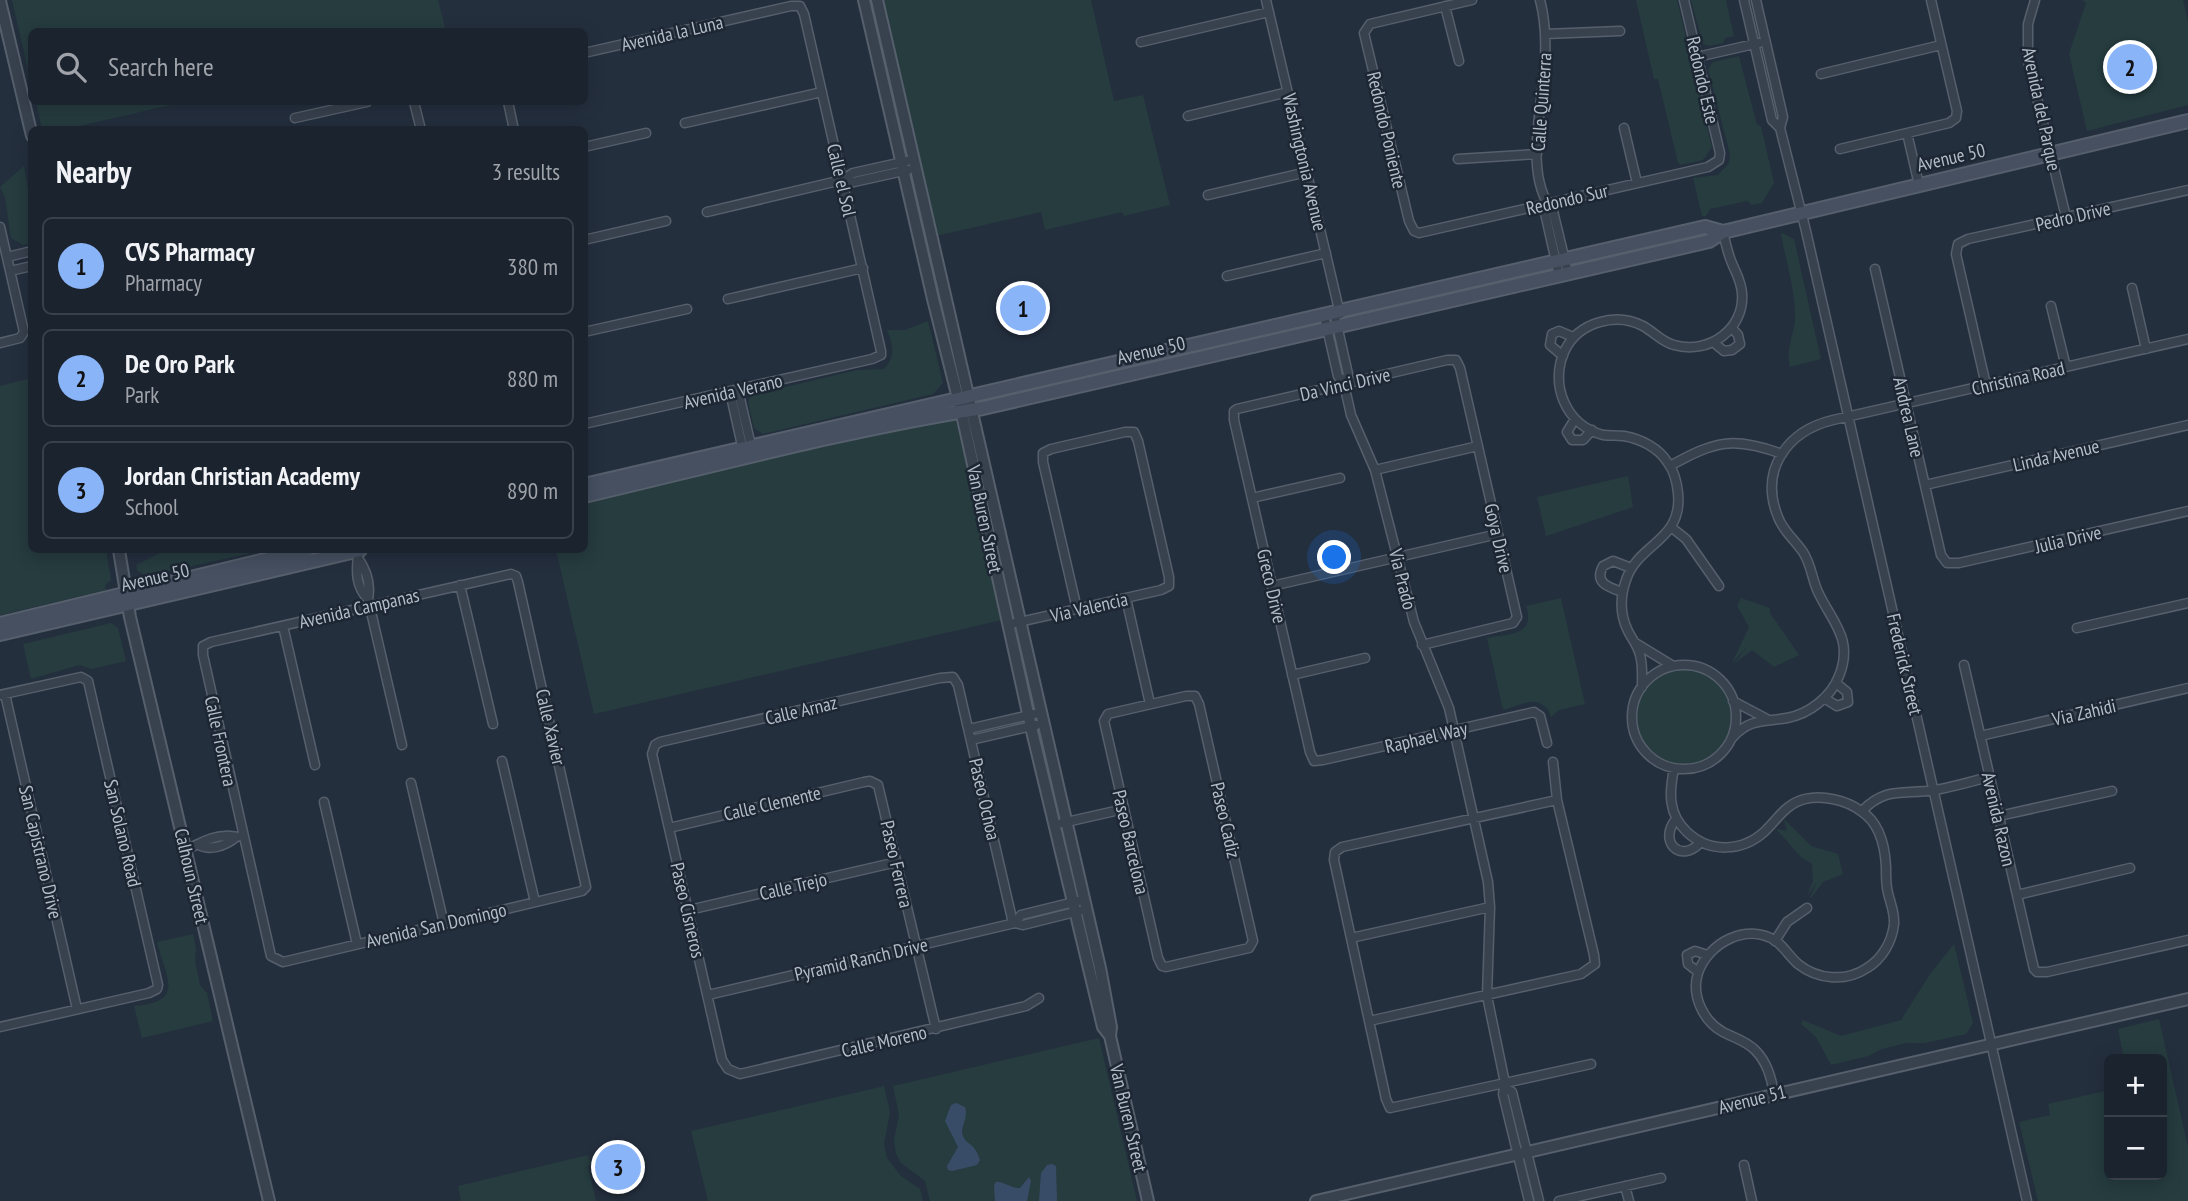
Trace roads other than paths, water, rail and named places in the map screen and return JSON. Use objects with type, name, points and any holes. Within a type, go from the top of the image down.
[{"type":"main road","name":"Avenue 50","points":[[964,404],[1029,398],[1709,242],[1723,232],[2188,121]]},
{"type":"main road","name":"Avenue 50","points":[[588,484],[964,404],[1106,365],[1705,227],[1723,232]]},
{"type":"main road","points":[[1029,398],[1056,386],[1097,377],[1106,365],[1119,372],[1184,357],[1200,358]]},
{"type":"main road","name":"Avenue 50","points":[[588,495],[748,452]]},
{"type":"main road","name":"Avenue 50","points":[[0,634],[296,553]]},
{"type":"main road","name":"Avenue 50","points":[[0,624],[354,553]]},
{"type":"street","name":"Van Buren Street","points":[[864,0],[908,165],[964,404],[1020,622],[1085,905],[1111,1027],[1110,1036],[1148,1201]]},
{"type":"street","name":"Van Buren Street","points":[[877,0],[908,165]]},
{"type":"street","name":"Washingtonia Avenue","points":[[1266,0],[1326,253],[1336,327]]},
{"type":"street","points":[[1459,61],[1445,6],[1472,0]]},
{"type":"street","name":"Calle Quinterra","points":[[1541,0],[1545,58],[1537,128],[1537,154],[1547,203],[1553,211],[1563,274]]},
{"type":"street","name":"Redondo Este","points":[[1684,0],[1720,153],[1718,160]]},
{"type":"street","name":"Frederick Street","points":[[1744,0],[1772,120],[1780,128]]},
{"type":"street","name":"Frederick Street","points":[[1756,0],[1783,117],[1780,128],[1849,416],[2027,1201]]},
{"type":"street","points":[[1840,149],[1949,123],[1956,118],[1957,111],[1931,0]]},
{"type":"street","name":"Avenida del Parque","points":[[2035,0],[2028,24],[2027,51],[2066,217]]},
{"type":"street","points":[[0,1],[30,126]]},
{"type":"street","name":"Avenida la Luna","points":[[588,52],[800,6]]},
{"type":"street","name":"Calle el Sol","points":[[800,6],[863,268],[881,355]]},
{"type":"street","name":"Redondo Poniente","points":[[1414,231],[1409,221],[1364,33],[1366,27],[1375,23],[1445,6]]},
{"type":"street","points":[[1141,42],[1269,12]]},
{"type":"street","points":[[1545,34],[1620,31]]},
{"type":"street","points":[[1697,57],[1766,41]]},
{"type":"street","points":[[1821,75],[1941,45]]},
{"type":"street","points":[[685,123],[822,92]]},
{"type":"street","points":[[1188,116],[1288,92]]},
{"type":"street","points":[[295,118],[354,105]]},
{"type":"street","points":[[415,105],[420,126]]},
{"type":"street","points":[[509,105],[513,126]]},
{"type":"street","points":[[1624,128],[1637,183]]},
{"type":"street","points":[[588,146],[646,133]]},
{"type":"street","points":[[1907,133],[1919,185]]},
{"type":"street","points":[[1458,159],[1537,154]]},
{"type":"street","name":"Redondo Sur","points":[[1414,231],[1426,232],[1708,167],[1718,160]]},
{"type":"street","points":[[707,212],[842,180],[853,173],[908,165]]},
{"type":"street","points":[[1208,194],[1307,172]]},
{"type":"street","name":"Pedro Drive","points":[[1986,385],[1956,254],[1958,244],[1968,239],[2188,190]]},
{"type":"street","points":[[588,239],[666,221]]},
{"type":"street","points":[[0,227],[23,327],[23,336],[0,343]]},
{"type":"street","points":[[1642,687],[1640,655],[1623,618],[1622,592],[1631,568],[1671,527],[1677,511],[1678,496],[1670,466],[1658,451],[1626,436],[1602,435],[1575,419],[1564,403],[1559,389],[1559,373],[1563,356],[1573,337],[1597,322],[1623,320],[1645,327],[1664,341],[1677,346],[1693,347],[1713,342],[1732,328],[1742,307],[1742,295],[1740,280],[1729,257],[1723,232]]},
{"type":"street","points":[[7,257],[28,252]]},
{"type":"street","points":[[1227,275],[1326,253]]},
{"type":"street","points":[[10,271],[28,267]]},
{"type":"street","points":[[728,299],[863,268]]},
{"type":"street","name":"Andrea Lane","points":[[1875,269],[1941,555],[1947,563]]},
{"type":"street","points":[[2132,288],[2147,349]]},
{"type":"street","points":[[2051,306],[2066,367]]},
{"type":"street","points":[[588,331],[687,309]]},
{"type":"street","name":"Via Prado","points":[[1332,313],[1336,327],[1338,376],[1344,384],[1352,415],[1375,470],[1408,603],[1422,645],[1443,691],[1464,774],[1488,882],[1488,996],[1505,1086],[1503,1094],[1523,1154]]},
{"type":"street","points":[[1713,342],[1724,351],[1737,348],[1740,338],[1732,328]]},
{"type":"street","points":[[1563,356],[1552,348],[1550,338],[1559,331],[1573,337]]},
{"type":"street","name":"Christina Road","points":[[1782,454],[1790,441],[1807,428],[1849,416],[2188,339]]},
{"type":"street","name":"Avenida Verano","points":[[588,423],[881,355]]},
{"type":"street","name":"Da Vinci Drive","points":[[1234,411],[1242,407],[1456,360]]},
{"type":"street","name":"Goya Drive","points":[[1422,645],[1517,621],[1456,360]]},
{"type":"street","points":[[734,391],[748,452]]},
{"type":"street","name":"Van Buren Street","points":[[964,404],[1007,625],[1029,721],[1073,907],[1104,1027],[1110,1036]]},
{"type":"street","name":"Greco Drive","points":[[1234,411],[1314,761]]},
{"type":"street","points":[[1575,419],[1567,432],[1572,440],[1583,440],[1592,430]]},
{"type":"street","name":"Linda Avenue","points":[[1925,485],[2188,425]]},
{"type":"street","name":"Via Valencia","points":[[1007,625],[1126,598],[1169,586],[1134,432],[1043,453],[1077,609]]},
{"type":"street","points":[[1670,466],[1705,447],[1730,442],[1752,444],[1782,454],[1773,478],[1774,502],[1781,524],[1806,556],[1817,589],[1841,631],[1844,655],[1836,683],[1824,698],[1802,713],[1750,724],[1733,737],[1715,759],[1695,767],[1674,769],[1657,761],[1636,737],[1633,708],[1642,687],[1657,674],[1673,666],[1693,666],[1712,673],[1725,685],[1733,701],[1733,737]]},
{"type":"street","points":[[1375,470],[1478,446]]},
{"type":"street","points":[[1252,498],[1340,478]]},
{"type":"street","name":"Julia Drive","points":[[1947,563],[1959,564],[2188,511]]},
{"type":"street","points":[[1671,527],[1686,539],[1718,586]]},
{"type":"street","points":[[1272,586],[1498,534]]},
{"type":"street","name":"Calhoun Street","points":[[120,553],[127,598],[269,1201]]},
{"type":"street","points":[[359,553],[356,570],[361,592],[369,603],[402,744]]},
{"type":"street","points":[[1622,592],[1605,585],[1600,571],[1602,566],[1613,561],[1631,568]]},
{"type":"street","name":"Avenida Campanas","points":[[203,646],[369,603],[511,574],[516,576]]},
{"type":"street","name":"Calle Xavier","points":[[516,576],[586,879]]},
{"type":"street","points":[[460,585],[493,724]]},
{"type":"street","points":[[1126,598],[1150,704]]},
{"type":"street","points":[[2077,628],[2188,603]]},
{"type":"street","points":[[283,626],[315,765]]},
{"type":"street","points":[[1636,643],[1673,666]]},
{"type":"street","name":"Calle Frontera","points":[[203,646],[238,837],[271,956],[277,961]]},
{"type":"street","points":[[1293,675],[1365,658]]},
{"type":"street","name":"Avenida Razon","points":[[1964,665],[2032,964],[2037,972],[2188,940]]},
{"type":"street","name":"Paseo Ochoa","points":[[953,677],[958,685],[1014,923]]},
{"type":"street","name":"Calle Arnaz","points":[[653,749],[660,742],[953,677]]},
{"type":"street","name":"San Solano Road","points":[[3,695],[76,678],[85,678],[89,686],[157,989],[77,1009]]},
{"type":"street","points":[[1824,698],[1837,706],[1847,702],[1847,692],[1836,683]]},
{"type":"street","name":"Via Zahidi","points":[[1980,736],[2188,688]]},
{"type":"street","name":"San Capistrano Drive","points":[[3,695],[77,1009]]},
{"type":"street","name":"Paseo Cadiz","points":[[1150,704],[1195,696],[1199,704],[1253,945],[1208,958],[1162,966]]},
{"type":"street","points":[[1733,701],[1767,719]]},
{"type":"street","name":"Paseo Barcelona","points":[[1150,704],[1104,717],[1162,966]]},
{"type":"street","name":"Raphael Way","points":[[1314,761],[1538,713],[1546,743]]},
{"type":"street","points":[[971,740],[1042,718]]},
{"type":"street","points":[[968,729],[1029,721]]},
{"type":"street","name":"Paseo Cisneros","points":[[653,749],[722,1060],[728,1069]]},
{"type":"street","points":[[502,761],[535,902]]},
{"type":"street","points":[[1369,1021],[1581,974],[1595,964],[1557,800],[1553,762]]},
{"type":"street","points":[[1674,769],[1670,794],[1676,819],[1700,842],[1721,848],[1747,843],[1765,831],[1787,808],[1806,799],[1825,799],[1842,802],[1862,811],[1877,828],[1886,855],[1887,887],[1894,916],[1888,945],[1869,967],[1853,975],[1834,978],[1806,970],[1775,941],[1757,935],[1743,935],[1726,941],[1707,955],[1698,972],[1696,993],[1702,1011],[1717,1028],[1743,1040],[1756,1052],[1770,1074],[1774,1093]]},
{"type":"street","points":[[1862,811],[1884,794],[1934,790],[1990,777]]},
{"type":"street","name":"Calle Clemente","points":[[669,828],[864,782],[875,782]]},
{"type":"street","name":"Paseo Ferrera","points":[[875,782],[880,789],[936,1029]]},
{"type":"street","points":[[411,783],[444,924]]},
{"type":"street","points":[[1999,816],[2112,791]]},
{"type":"street","points":[[1557,800],[1342,847],[1335,852],[1334,860],[1390,1108],[1505,1086],[1591,1064]]},
{"type":"street","points":[[324,802],[356,944]]},
{"type":"street","points":[[1054,825],[1124,809]]},
{"type":"street","points":[[1676,819],[1668,833],[1674,847],[1689,851],[1700,842]]},
{"type":"street","points":[[186,849],[199,845],[203,840],[226,835],[238,837]]},
{"type":"street","name":"Calle Trejo","points":[[689,910],[897,862]]},
{"type":"street","points":[[2017,895],[2130,868]]},
{"type":"street","name":"Avenida San Domingo","points":[[277,961],[283,962],[582,891],[586,887],[586,879]]},
{"type":"street","name":"Pyramid Ranch Drive","points":[[708,995],[1014,923],[1021,915],[1085,905]]},
{"type":"street","points":[[1351,938],[1490,907]]},
{"type":"street","points":[[1775,941],[1787,922],[1807,908]]},
{"type":"street","points":[[1698,972],[1686,962],[1687,955],[1695,951],[1707,955]]},
{"type":"street","name":"Calle Moreno","points":[[728,1069],[740,1074],[936,1029],[1026,1006],[1039,998]]},
{"type":"street","name":"Avenue 51","points":[[1316,1201],[2188,999]]},
{"type":"street","points":[[0,1027],[77,1009]]},
{"type":"street","points":[[1523,1154],[1529,1201]]},
{"type":"street","points":[[1523,1154],[1539,1201]]},
{"type":"street","points":[[1744,1165],[1752,1201]]},
{"type":"street","points":[[1559,1201],[1661,1178]]},
{"type":"street","points":[[1625,1186],[1629,1201]]},
{"type":"water","points":[[956,1103],[965,1107],[962,1133],[980,1160],[977,1165],[952,1171],[948,1170],[947,1166],[958,1147],[945,1121],[951,1105]]},
{"type":"water","points":[[1047,1165],[1056,1166],[1057,1201],[1039,1201],[1041,1173]]},
{"type":"water","points":[[1029,1177],[1031,1181],[1027,1201],[995,1201],[996,1182],[1020,1188]]},
{"type":"place","name":"De Oro Park","points":[[2130,67]]},
{"type":"place","name":"CVS Pharmacy","points":[[1023,308]]},
{"type":"place","name":"Jordan Christian Academy","points":[[618,1167]]}]
